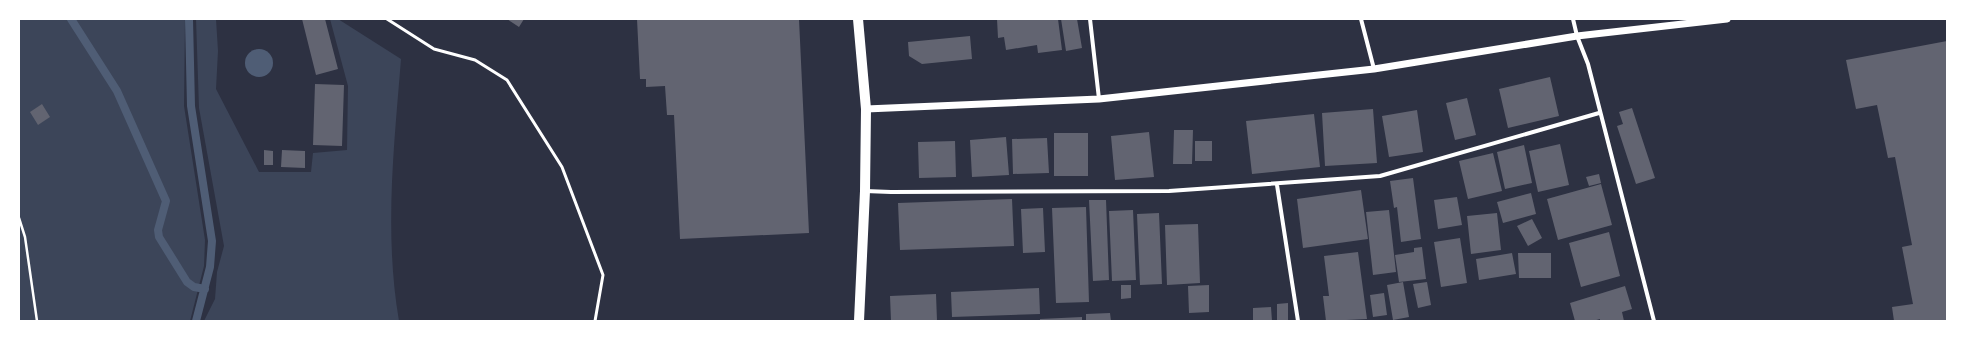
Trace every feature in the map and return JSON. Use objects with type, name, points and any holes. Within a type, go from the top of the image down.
[{"type":"main road","points":[[858,19],[866,109],[865,191],[859,321]]},
{"type":"street","points":[[1090,19],[1100,99]]},
{"type":"street","points":[[1361,19],[1374,69]]},
{"type":"street","points":[[1573,19],[1577,36],[1588,64],[1599,113],[1654,321]]},
{"type":"street","points":[[866,109],[1100,99],[1374,69],[1577,36],[1727,19]]},
{"type":"street","points":[[865,191],[1169,191],[1380,176],[1599,113]]},
{"type":"street","points":[[1277,184],[1298,321]]},
{"type":"lane","points":[[387,19],[434,49],[475,60],[507,80],[562,167],[603,274],[596,321]]},
{"type":"path","points":[[19,218],[25,237],[38,321]]},
{"type":"shaded area","points":[[19,19],[185,19],[184,106],[205,240],[204,266],[190,321],[19,321]]},
{"type":"shaded area","points":[[196,19],[216,19],[218,51],[216,89],[259,172],[311,172],[313,153],[347,150],[348,86],[330,19],[338,19],[401,59],[393,157],[391,223],[394,288],[399,321],[204,321],[215,299],[217,272],[224,246],[199,108]]},
{"type":"shaded area","points":[[259,49],[265,50],[269,53],[272,57],[272,69],[269,73],[265,76],[259,77],[253,76],[249,73],[246,69],[245,63],[246,57],[249,53],[253,50]]},
{"type":"building","points":[[302,19],[325,19],[338,69],[316,75]]},
{"type":"building","points":[[507,19],[524,19],[519,27]]},
{"type":"building","points":[[637,19],[799,19],[809,233],[680,239],[674,115],[667,115],[665,86],[646,87],[646,79],[640,79]]},
{"type":"building","points":[[997,19],[1058,19],[1062,50],[1038,53],[1037,45],[1006,50],[1004,37],[998,38]]},
{"type":"building","points":[[1061,19],[1077,19],[1082,48],[1066,51]]},
{"type":"building","points":[[970,36],[972,59],[922,64],[909,56],[908,42]]},
{"type":"building","points":[[1947,41],[1947,321],[1894,321],[1892,307],[1913,304],[1902,247],[1912,245],[1895,157],[1888,158],[1877,105],[1856,109],[1846,60]]},
{"type":"building","points":[[1550,77],[1559,116],[1508,128],[1499,89]]},
{"type":"building","points":[[315,84],[344,85],[342,146],[313,145]]},
{"type":"building","points":[[1467,98],[1476,135],[1455,140],[1446,103]]},
{"type":"building","points":[[42,104],[50,117],[38,125],[30,112]]},
{"type":"building","points":[[1632,108],[1655,178],[1636,184],[1617,126],[1623,124],[1619,112]]},
{"type":"building","points":[[1373,109],[1377,163],[1325,166],[1322,113]]},
{"type":"building","points":[[1417,110],[1423,152],[1389,157],[1382,116]]},
{"type":"building","points":[[1314,114],[1320,167],[1252,174],[1246,121]]},
{"type":"building","points":[[1174,130],[1193,130],[1192,164],[1173,164]]},
{"type":"building","points":[[1149,132],[1154,177],[1115,180],[1111,136]]},
{"type":"building","points":[[1054,133],[1088,133],[1088,176],[1054,176]]},
{"type":"building","points":[[1006,137],[1009,175],[972,177],[970,140]]},
{"type":"building","points":[[1047,138],[1049,173],[1013,174],[1012,139]]},
{"type":"building","points":[[955,141],[956,177],[919,178],[918,142]]},
{"type":"building","points":[[1195,141],[1212,141],[1212,161],[1195,161]]},
{"type":"building","points":[[1560,144],[1569,185],[1538,192],[1529,151]]},
{"type":"building","points":[[1524,145],[1532,183],[1505,189],[1497,152]]},
{"type":"building","points":[[264,150],[273,151],[273,165],[264,165]]},
{"type":"building","points":[[282,150],[305,151],[305,168],[281,167]]},
{"type":"building","points":[[1493,153],[1502,191],[1468,199],[1459,161]]},
{"type":"building","points":[[1599,174],[1601,183],[1589,186],[1586,177]]},
{"type":"building","points":[[1413,178],[1421,239],[1401,242],[1397,207],[1394,208],[1390,181]]},
{"type":"building","points":[[1601,184],[1612,225],[1558,240],[1547,199]]},
{"type":"building","points":[[1361,190],[1368,239],[1303,248],[1297,199]]},
{"type":"building","points":[[1531,193],[1536,214],[1503,223],[1497,202]]},
{"type":"building","points":[[1457,197],[1462,225],[1438,229],[1434,200]]},
{"type":"building","points":[[1012,199],[1014,246],[900,250],[898,203]]},
{"type":"building","points":[[1089,200],[1106,200],[1109,280],[1093,281]]},
{"type":"building","points":[[1086,207],[1089,302],[1056,303],[1052,208]]},
{"type":"building","points":[[1043,208],[1045,252],[1023,253],[1021,209]]},
{"type":"building","points":[[1133,210],[1136,280],[1112,281],[1109,211]]},
{"type":"building","points":[[1389,210],[1396,272],[1373,275],[1366,212]]},
{"type":"building","points":[[1159,213],[1162,284],[1140,285],[1137,214]]},
{"type":"building","points":[[1497,213],[1501,250],[1471,254],[1467,216]]},
{"type":"building","points":[[1532,219],[1542,238],[1528,246],[1517,226]]},
{"type":"building","points":[[1198,224],[1200,283],[1167,285],[1165,225]]},
{"type":"building","points":[[1609,232],[1620,276],[1581,287],[1569,243]]},
{"type":"building","points":[[1460,238],[1467,283],[1441,287],[1434,242]]},
{"type":"building","points":[[1422,247],[1426,279],[1399,282],[1395,255],[1414,252],[1414,248]]},
{"type":"building","points":[[1358,252],[1367,319],[1326,321],[1323,296],[1329,296],[1324,256]]},
{"type":"building","points":[[1512,253],[1516,274],[1479,280],[1476,259]]},
{"type":"building","points":[[1518,253],[1551,253],[1551,278],[1519,278]]},
{"type":"building","points":[[1403,282],[1409,317],[1393,320],[1387,285]]},
{"type":"building","points":[[1427,282],[1431,305],[1418,308],[1413,284]]},
{"type":"building","points":[[1121,285],[1131,285],[1131,298],[1121,299]]},
{"type":"building","points":[[1209,285],[1209,312],[1189,313],[1188,286]]},
{"type":"building","points":[[1625,286],[1632,309],[1622,312],[1624,321],[1600,321],[1600,319],[1593,321],[1575,321],[1570,303]]},
{"type":"building","points":[[1039,288],[1040,314],[952,317],[951,292]]},
{"type":"building","points":[[1384,293],[1387,315],[1373,317],[1370,295]]},
{"type":"building","points":[[936,294],[937,321],[891,321],[890,296]]},
{"type":"building","points":[[1288,303],[1288,321],[1277,321],[1277,304]]},
{"type":"building","points":[[1271,307],[1272,321],[1253,321],[1253,308]]},
{"type":"building","points":[[1110,313],[1111,321],[1086,321],[1086,314]]},
{"type":"building","points":[[1082,317],[1082,321],[1040,321],[1040,319]]},
{"type":"waterway","points":[[71,19],[117,91],[166,201],[158,230],[159,237],[187,282],[194,287],[205,289]]},
{"type":"waterway","points":[[189,19],[191,106],[212,241],[210,267],[196,321]]}]
